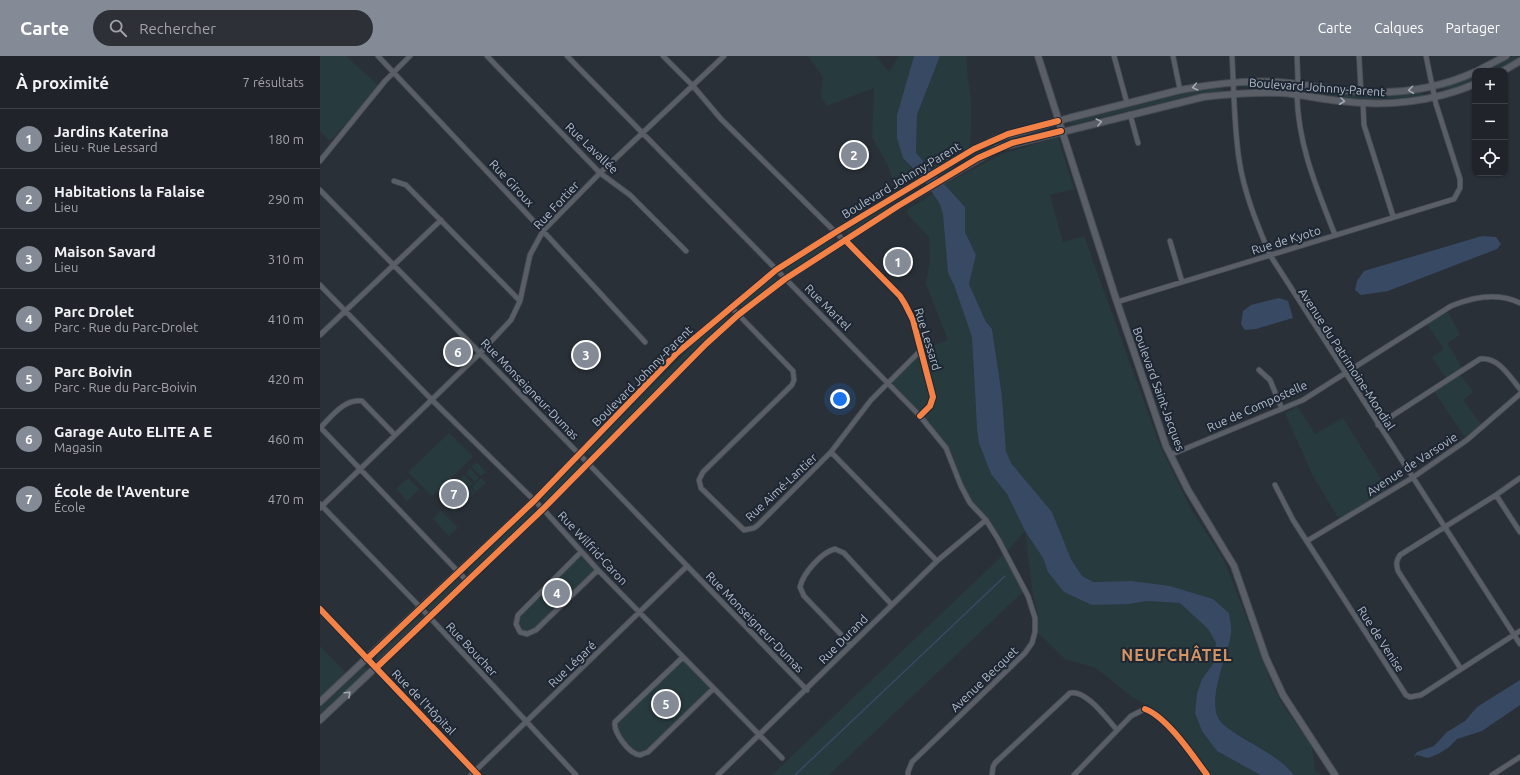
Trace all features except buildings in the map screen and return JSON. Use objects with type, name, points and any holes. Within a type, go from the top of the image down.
[{"type":"street","name":"Rue Giroux","points":[[378,56],[645,342]]},
{"type":"street","points":[[320,162],[394,72],[410,56]]},
{"type":"street","name":"Rue Lavallée","points":[[487,56],[600,173],[630,195],[686,251]]},
{"type":"street","name":"Rue Martel","points":[[567,56],[920,416],[942,443],[960,486],[970,502],[986,520]]},
{"type":"street","name":"Rue Lessard","points":[[663,56],[693,86],[721,119],[900,296],[913,320],[933,397],[930,406],[920,416]]},
{"type":"street","name":"Rue Fortier","points":[[321,506],[432,400],[511,320],[520,301],[526,268],[535,244],[543,231],[600,173],[724,56]]},
{"type":"street","name":"Boulevard Saint-Jacques","points":[[1038,56],[1117,302],[1160,430],[1170,455],[1188,490],[1234,566],[1266,658],[1283,695],[1334,775]]},
{"type":"street","points":[[1114,56],[1127,103]]},
{"type":"street","points":[[1173,56],[1180,90]]},
{"type":"street","name":"Avenue du Patrimoine-Mondial","points":[[1232,56],[1239,161],[1256,223],[1270,255],[1412,478],[1445,527],[1513,636],[1520,644]]},
{"type":"street","points":[[1297,56],[1298,84]]},
{"type":"street","points":[[1359,56],[1361,92]]},
{"type":"street","points":[[1426,56],[1434,97]]},
{"type":"street","name":"Boulevard Johnny-Parent","points":[[1484,68],[1506,56]]},
{"type":"street","points":[[1508,68],[1520,61]]},
{"type":"street","name":"Boulevard Johnny-Parent","points":[[320,702],[535,500],[677,353],[730,307],[776,270],[974,149],[1008,134],[1180,90],[1258,81],[1298,84],[1361,92],[1391,92],[1432,87],[1472,73]]},
{"type":"street","name":"Boulevard Johnny-Parent","points":[[320,720],[543,509],[706,344],[738,315],[785,279],[898,206],[978,158],[1012,143],[1184,101],[1234,93],[1297,95],[1362,103],[1386,103],[1434,97],[1472,85]]},
{"type":"street","points":[[1297,95],[1304,150],[1336,235]]},
{"type":"street","name":"Rue de Kyoto","points":[[1117,302],[1393,216],[1454,199],[1460,188],[1460,178],[1434,97]]},
{"type":"street","points":[[1362,103],[1364,125],[1393,216]]},
{"type":"street","points":[[1130,114],[1138,143]]},
{"type":"street","points":[[394,181],[406,185],[520,301]]},
{"type":"street","name":"Rue Monseigneur-Dumas","points":[[320,190],[580,455],[686,567],[807,690]]},
{"type":"street","points":[[320,335],[441,220]]},
{"type":"street","points":[[1170,241],[1182,282]]},
{"type":"street","name":"Rue Wilfrid-Caron","points":[[320,285],[432,400],[535,500],[598,570],[782,758]]},
{"type":"street","name":"Rue de Compostelle","points":[[1170,455],[1303,400],[1436,315],[1462,301],[1473,298],[1495,296],[1520,303]]},
{"type":"street","name":"Rue Aimé-Lantier","points":[[730,307],[792,371],[794,383],[703,472],[699,480],[701,488],[740,528],[750,530],[758,525],[832,452],[871,400],[920,351]]},
{"type":"street","points":[[1378,425],[1480,359],[1487,359],[1498,363],[1520,389]]},
{"type":"street","points":[[1259,370],[1270,380],[1282,409]]},
{"type":"street","name":"Avenue de Varsovie","points":[[1307,541],[1412,478],[1467,440],[1520,394]]},
{"type":"street","points":[[395,435],[362,401],[350,402],[344,405],[320,427],[467,581]]},
{"type":"street","points":[[832,452],[937,561]]},
{"type":"street","points":[[1461,669],[1398,571],[1396,564],[1400,555],[1496,495],[1520,478]]},
{"type":"street","name":"Rue de Venise","points":[[1275,484],[1307,541],[1406,695],[1410,697],[1421,695],[1520,631]]},
{"type":"street","points":[[1496,495],[1520,532]]},
{"type":"street","name":"Rue Boucher","points":[[321,506],[421,608],[576,775]]},
{"type":"street","name":"Rue Durand","points":[[718,775],[761,735],[937,561],[986,520]]},
{"type":"street","name":"Avenue Becquet","points":[[908,775],[912,762],[1025,653],[1032,643],[1035,632],[1035,618],[1028,596],[986,520]]},
{"type":"street","points":[[851,645],[804,596],[800,587],[803,577],[825,554],[835,549],[844,553],[892,604]]},
{"type":"street","points":[[581,552],[518,615],[516,624],[520,632],[527,634],[536,630],[598,570]]},
{"type":"street","name":"Rue Légaré","points":[[474,774],[686,567]]},
{"type":"street","name":"Rue de l'Hôpital","points":[[320,609],[474,774]]},
{"type":"street","points":[[683,657],[615,722],[616,733],[633,752],[640,755],[648,752],[713,689]]},
{"type":"street","points":[[992,775],[995,762],[1070,693],[1075,692],[1084,694],[1117,730]]},
{"type":"street","points":[[1074,775],[1131,716],[1145,709],[1157,716],[1182,741],[1207,775]]},
{"type":"street","points":[[1492,775],[1520,757]]},
{"type":"green space","points":[[320,56],[346,56],[380,87],[330,141],[320,131]]},
{"type":"green space","points":[[808,56],[876,56],[889,72],[899,56],[914,56],[897,115],[903,158],[919,177],[895,190],[889,168],[872,137],[874,88],[827,106],[821,96],[823,77]]},
{"type":"green space","points":[[940,56],[967,56],[971,109],[970,144],[969,150],[953,159],[953,180],[1002,154],[1058,137],[1074,189],[1050,195],[1063,242],[1084,236],[1159,443],[1192,511],[1221,555],[1273,686],[1281,702],[1312,747],[1315,771],[1322,775],[1294,775],[1279,760],[1224,725],[1218,717],[1215,707],[1216,695],[1218,681],[1231,634],[1229,613],[1213,599],[1170,586],[1132,581],[1092,582],[1082,576],[1071,559],[1052,512],[1011,463],[1006,451],[1002,396],[992,329],[986,322],[969,284],[976,255],[965,232],[965,207],[916,153],[917,115]]},
{"type":"green space","points":[[1514,56],[1520,57],[1501,68],[1491,68]]},
{"type":"green space","points":[[1472,77],[1472,82],[1451,88],[1442,89],[1442,87]]},
{"type":"green space","points":[[1243,85],[1280,85],[1359,95],[1414,93],[1423,94],[1423,96],[1368,100],[1243,87]]},
{"type":"green space","points":[[1204,89],[1223,89],[1223,91],[1189,96],[1070,125],[1070,122]]},
{"type":"green space","points":[[1049,128],[1049,130],[1004,142],[973,157],[971,156],[1005,139]]},
{"type":"green space","points":[[933,194],[940,204],[943,215],[948,273],[954,285],[972,336],[977,429],[991,474],[1007,494],[1025,531],[1006,553],[1025,590],[829,775],[772,775],[1005,553],[997,539],[970,503],[939,438],[887,383],[920,351],[948,340],[926,284],[930,260],[929,237],[909,216],[906,210]]},
{"type":"green space","points":[[890,205],[891,207],[850,233],[847,233],[847,229]]},
{"type":"green space","points":[[833,239],[833,243],[788,273],[785,272],[786,268]]},
{"type":"green space","points":[[773,277],[777,278],[776,281],[744,306],[740,306],[741,302]]},
{"type":"green space","points":[[1448,312],[1460,335],[1447,343],[1463,369],[1459,373],[1473,392],[1463,400],[1483,427],[1467,440],[1433,390],[1447,380],[1432,357],[1444,349],[1425,322]]},
{"type":"green space","points":[[724,316],[727,316],[728,320],[591,455],[588,455],[588,451],[697,341]]},
{"type":"green space","points":[[1295,403],[1315,434],[1343,418],[1389,492],[1340,521],[1312,474],[1285,413],[1295,408]]},
{"type":"green space","points":[[449,433],[471,454],[472,458],[432,496],[408,472]]},
{"type":"green space","points":[[477,462],[486,472],[481,476],[472,467]]},
{"type":"green space","points":[[577,463],[580,463],[580,467],[546,501],[543,501],[542,498]]},
{"type":"green space","points":[[470,468],[479,478],[475,482],[466,473]]},
{"type":"green space","points":[[464,475],[473,484],[468,488],[459,479]]},
{"type":"green space","points":[[408,478],[419,489],[407,501],[396,489]]},
{"type":"green space","points":[[481,478],[486,483],[476,492],[472,487]]},
{"type":"green space","points":[[457,481],[466,490],[462,494],[453,485]]},
{"type":"green space","points":[[451,487],[460,496],[455,501],[446,491]]},
{"type":"green space","points":[[471,488],[475,493],[465,502],[461,497]]},
{"type":"green space","points":[[444,493],[453,502],[449,507],[440,497]]},
{"type":"green space","points":[[459,499],[463,503],[454,512],[449,508]]},
{"type":"green space","points":[[531,508],[535,512],[470,573],[467,569]]},
{"type":"green space","points":[[441,511],[458,528],[449,536],[433,519]]},
{"type":"green space","points":[[1025,531],[1043,558],[1048,572],[1129,604],[1147,601],[1180,603],[1208,629],[1216,643],[1214,664],[1202,679],[1197,693],[1195,713],[1217,751],[1260,775],[1211,775],[1187,741],[1151,707],[1132,697],[1096,668],[1065,659],[1036,631],[1038,614],[1033,596]]},
{"type":"green space","points":[[581,552],[598,570],[536,630],[523,634],[516,620]]},
{"type":"green space","points":[[456,579],[459,579],[460,583],[431,610],[428,609],[428,606]]},
{"type":"green space","points":[[417,617],[420,617],[421,620],[379,660],[376,660],[377,655]]},
{"type":"green space","points":[[320,646],[349,676],[320,702]]},
{"type":"green space","points":[[683,657],[713,689],[648,752],[636,755],[616,733],[615,722]]},
{"type":"green space","points":[[366,667],[367,671],[320,715],[320,708],[363,668]]},
{"type":"water","points":[[914,56],[940,56],[917,115],[916,153],[965,207],[965,232],[976,255],[969,284],[986,322],[992,329],[1002,396],[1006,451],[1011,463],[1052,512],[1071,559],[1082,576],[1093,582],[1132,581],[1170,586],[1213,599],[1229,613],[1231,634],[1218,681],[1216,695],[1215,707],[1218,717],[1224,725],[1279,760],[1294,775],[1260,775],[1217,751],[1202,731],[1195,713],[1197,693],[1202,679],[1213,664],[1216,643],[1208,629],[1180,603],[1147,601],[1129,604],[1092,605],[1064,592],[1048,572],[1043,558],[1025,531],[1007,494],[991,474],[979,443],[977,429],[972,337],[954,285],[948,273],[943,215],[940,204],[922,178],[903,158],[897,138],[897,115]]},
{"type":"water","points":[[1482,236],[1496,237],[1501,244],[1497,249],[1388,291],[1361,295],[1355,290],[1357,281],[1364,271]]},
{"type":"water","points":[[1279,298],[1288,301],[1293,318],[1256,329],[1245,330],[1241,324],[1243,311],[1251,305]]},
{"type":"water","points":[[1520,680],[1520,705],[1482,731],[1457,739],[1448,748],[1438,754],[1428,758],[1417,755],[1414,757],[1417,752],[1434,746],[1447,732],[1465,721],[1477,707]]},
{"type":"waterway","points":[[795,775],[1005,576]]},
{"type":"cycle path","points":[[367,659],[535,500],[677,353],[776,270],[974,149],[1008,134],[1058,121]]},
{"type":"cycle path","points":[[376,668],[543,509],[706,344],[738,315],[785,279],[898,206],[978,158],[1012,143],[1061,131]]},
{"type":"cycle path","points":[[845,240],[900,296],[913,320],[933,397],[930,406],[920,416]]},
{"type":"cycle path","points":[[320,609],[478,775]]},
{"type":"cycle path","points":[[1145,709],[1153,713],[1171,728],[1207,775]]},
{"type":"place","name":"Habitations la Falaise","points":[[854,155]]},
{"type":"place","name":"Jardins Katerina","points":[[898,262]]},
{"type":"place","name":"Garage Auto ELITE A E","points":[[458,352]]},
{"type":"place","name":"Maison Savard","points":[[586,355]]},
{"type":"place","name":"École de l'Aventure","points":[[454,494]]},
{"type":"place","name":"Parc Drolet","points":[[557,593]]},
{"type":"place","name":"Parc Boivin","points":[[666,704]]},
{"type":"district","name":"NEUFCHÂTEL","points":[[1177,655]]}]
